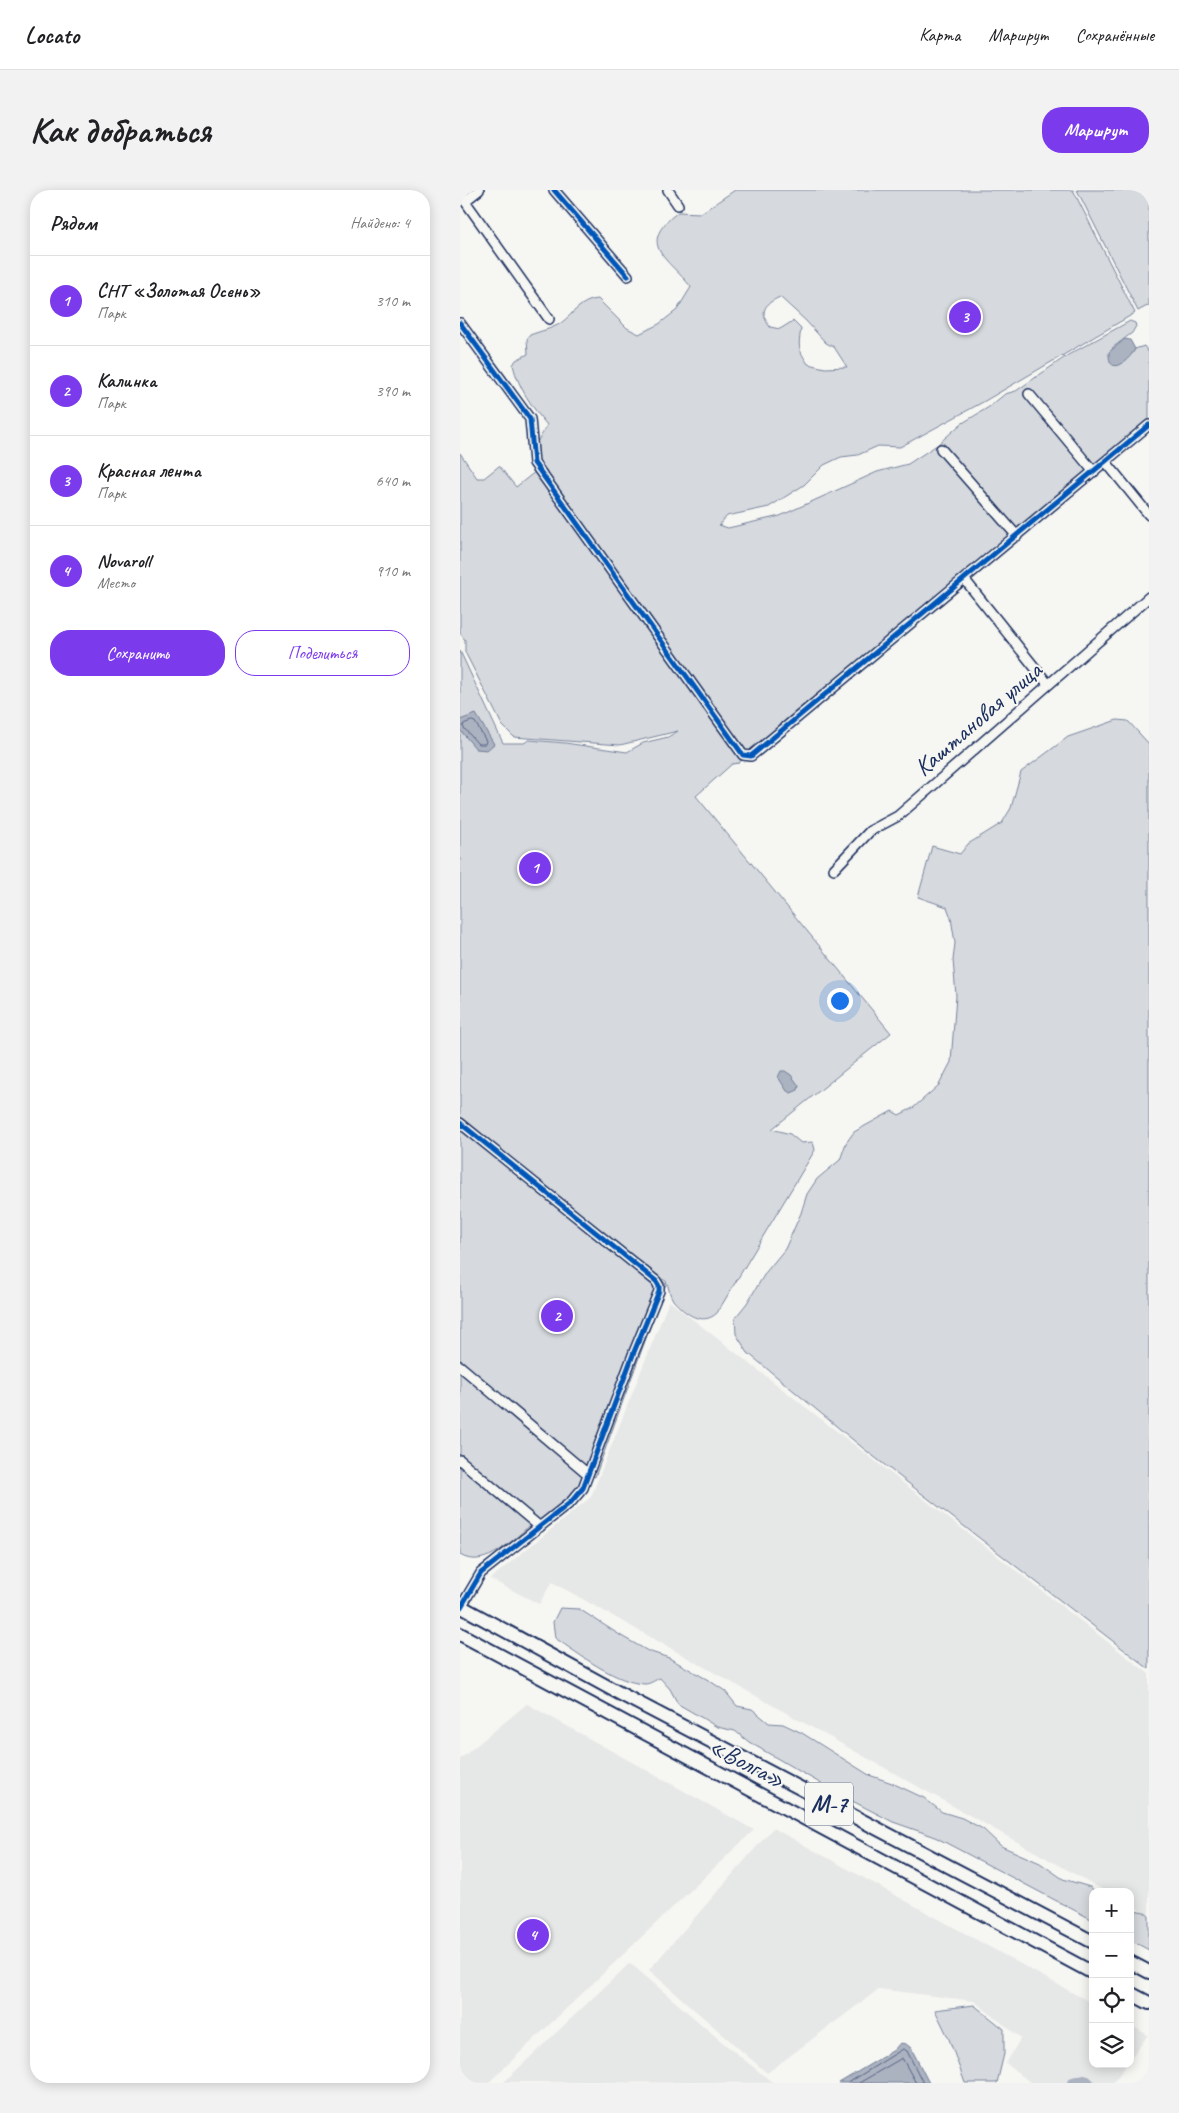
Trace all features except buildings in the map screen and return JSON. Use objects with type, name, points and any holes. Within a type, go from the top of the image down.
[{"type":"highway","name":"«Волга»","points":[[461,1607],[618,1693],[1089,1940]]},
{"type":"highway","name":"«Волга»","points":[[460,1634],[1089,1971]]},
{"type":"highway","points":[[1134,1964],[1149,1972]]},
{"type":"highway","points":[[1134,1996],[1149,2004]]},
{"type":"street","points":[[479,190],[463,198],[549,319]]},
{"type":"street","points":[[554,190],[628,276]]},
{"type":"street","points":[[668,190],[678,205]]},
{"type":"street","points":[[460,323],[530,419],[534,463],[744,755],[751,756],[965,580],[1149,424]]},
{"type":"street","points":[[1029,394],[1094,472]]},
{"type":"street","points":[[941,449],[1017,536]]},
{"type":"street","points":[[1106,462],[1149,515]]},
{"type":"street","points":[[965,580],[1048,684]]},
{"type":"street","name":"Каштановая улица","points":[[834,869],[870,830],[898,816],[1149,597]]},
{"type":"street","points":[[460,1123],[660,1286],[583,1488],[571,1502],[481,1573],[461,1607]]},
{"type":"street","points":[[460,1366],[588,1474]]},
{"type":"street","points":[[460,1460],[540,1527]]},
{"type":"shaded area","points":[[735,190],[1073,190],[1135,313],[983,402],[900,447],[878,446],[858,455],[841,457],[824,465],[804,485],[769,507],[727,516],[719,525],[728,528],[780,516],[877,472],[908,464],[937,445],[961,424],[989,407],[1005,394],[1016,391],[1068,355],[1130,321],[1135,323],[1136,326],[1132,333],[1112,348],[1132,354],[1135,349],[1144,346],[1149,353],[1149,421],[906,624],[797,710],[746,754],[536,463],[536,445],[547,425],[526,396],[518,381],[513,365],[516,360],[528,354],[527,339],[530,335],[557,325],[582,305],[592,300],[598,299],[627,328],[639,334],[659,324],[677,310],[691,287],[660,251],[657,243],[659,234],[665,224],[678,212],[701,213]],"holes":[[[780,297],[826,343],[834,347],[847,367],[825,368],[808,364],[800,348],[801,329],[793,321],[780,329],[770,327],[764,313],[767,306]]]},
{"type":"shaded area","points":[[1077,190],[1149,190],[1149,305],[1138,311]]},
{"type":"shaded area","points":[[460,453],[477,478],[484,478],[499,466],[516,487],[536,471],[743,759],[739,763],[732,764],[696,796],[891,1033],[772,1129],[790,1134],[801,1143],[813,1142],[815,1150],[717,1313],[705,1319],[688,1314],[673,1300],[666,1281],[660,1278],[666,1284],[595,1477],[588,1474],[583,1488],[540,1527],[534,1522],[500,1550],[480,1559],[470,1559],[460,1555],[460,651],[503,743],[524,743],[529,740],[627,752],[643,743],[668,737],[678,731],[620,745],[514,737],[502,725],[465,652],[465,640],[460,633]]},
{"type":"shaded area","points":[[1117,720],[1128,721],[1149,744],[1149,1669],[864,1449],[748,1353],[736,1334],[735,1318],[747,1303],[766,1272],[785,1249],[807,1194],[817,1179],[840,1160],[846,1143],[854,1132],[892,1111],[899,1115],[913,1108],[939,1085],[951,1062],[956,996],[953,960],[955,943],[951,918],[947,907],[918,897],[932,846],[960,854],[968,844],[1002,823],[1011,808],[1021,772],[1068,737]]},
{"type":"shaded area","points":[[669,1301],[1149,1674],[1149,1915],[1134,1906],[1134,1888],[1100,1888],[552,1582],[539,1604],[490,1579],[591,1497]]},
{"type":"shaded area","points":[[560,1608],[579,1609],[648,1651],[669,1658],[710,1681],[725,1691],[737,1706],[752,1709],[769,1723],[783,1724],[802,1733],[869,1775],[924,1798],[942,1812],[962,1818],[983,1829],[1001,1846],[1040,1863],[1063,1879],[1090,1887],[1089,1918],[933,1836],[893,1822],[837,1793],[749,1742],[735,1731],[717,1727],[678,1704],[670,1689],[660,1678],[645,1684],[622,1679],[598,1667],[555,1638],[553,1622]]},
{"type":"shaded area","points":[[527,1704],[754,1830],[488,2083],[474,2083],[460,2068],[460,1759]]},
{"type":"shaded area","points":[[773,1828],[1089,2002],[1089,2068],[1124,2068],[1113,2083],[1031,2083],[1006,2063],[1021,2038],[974,2001],[879,1989],[767,2073],[649,1970]]},
{"type":"shaded area","points":[[1134,1910],[1144,1912],[1149,1916],[1149,1950],[1134,1942]]},
{"type":"shaded area","points":[[630,1963],[722,2042],[773,2083],[504,2082]]},
{"type":"shaded area","points":[[974,2005],[1004,2029],[1004,2054],[997,2083],[965,2083],[949,2039],[935,2010]]},
{"type":"shaded area","points":[[1134,2027],[1148,2035],[1134,2054]]},
{"type":"water","points":[[1125,339],[1130,340],[1135,349],[1124,362],[1115,366],[1110,360],[1109,352]]},
{"type":"water","points":[[476,714],[494,744],[487,750],[476,749],[460,730],[460,720]]},
{"type":"water","points":[[781,1071],[791,1075],[799,1086],[798,1090],[791,1093],[787,1091],[778,1077]]},
{"type":"water","points":[[900,2043],[906,2044],[911,2048],[929,2083],[839,2083],[894,2050]]},
{"type":"waterway","points":[[1073,2083],[1084,2080],[1088,2083]]},
{"type":"cycle path","points":[[554,190],[628,276]]},
{"type":"cycle path","points":[[460,323],[530,419],[534,463],[743,755],[751,756],[1149,425]]},
{"type":"cycle path","points":[[460,1123],[656,1281],[659,1286],[659,1291],[583,1488],[571,1502],[481,1573],[461,1607]]},
{"type":"place","name":"Красная лента","points":[[965,317]]},
{"type":"place","name":"СНТ «Золотая Осень»","points":[[535,868]]},
{"type":"place","name":"Калинка","points":[[557,1316]]},
{"type":"place","name":"Novaroll","points":[[533,1935]]}]
